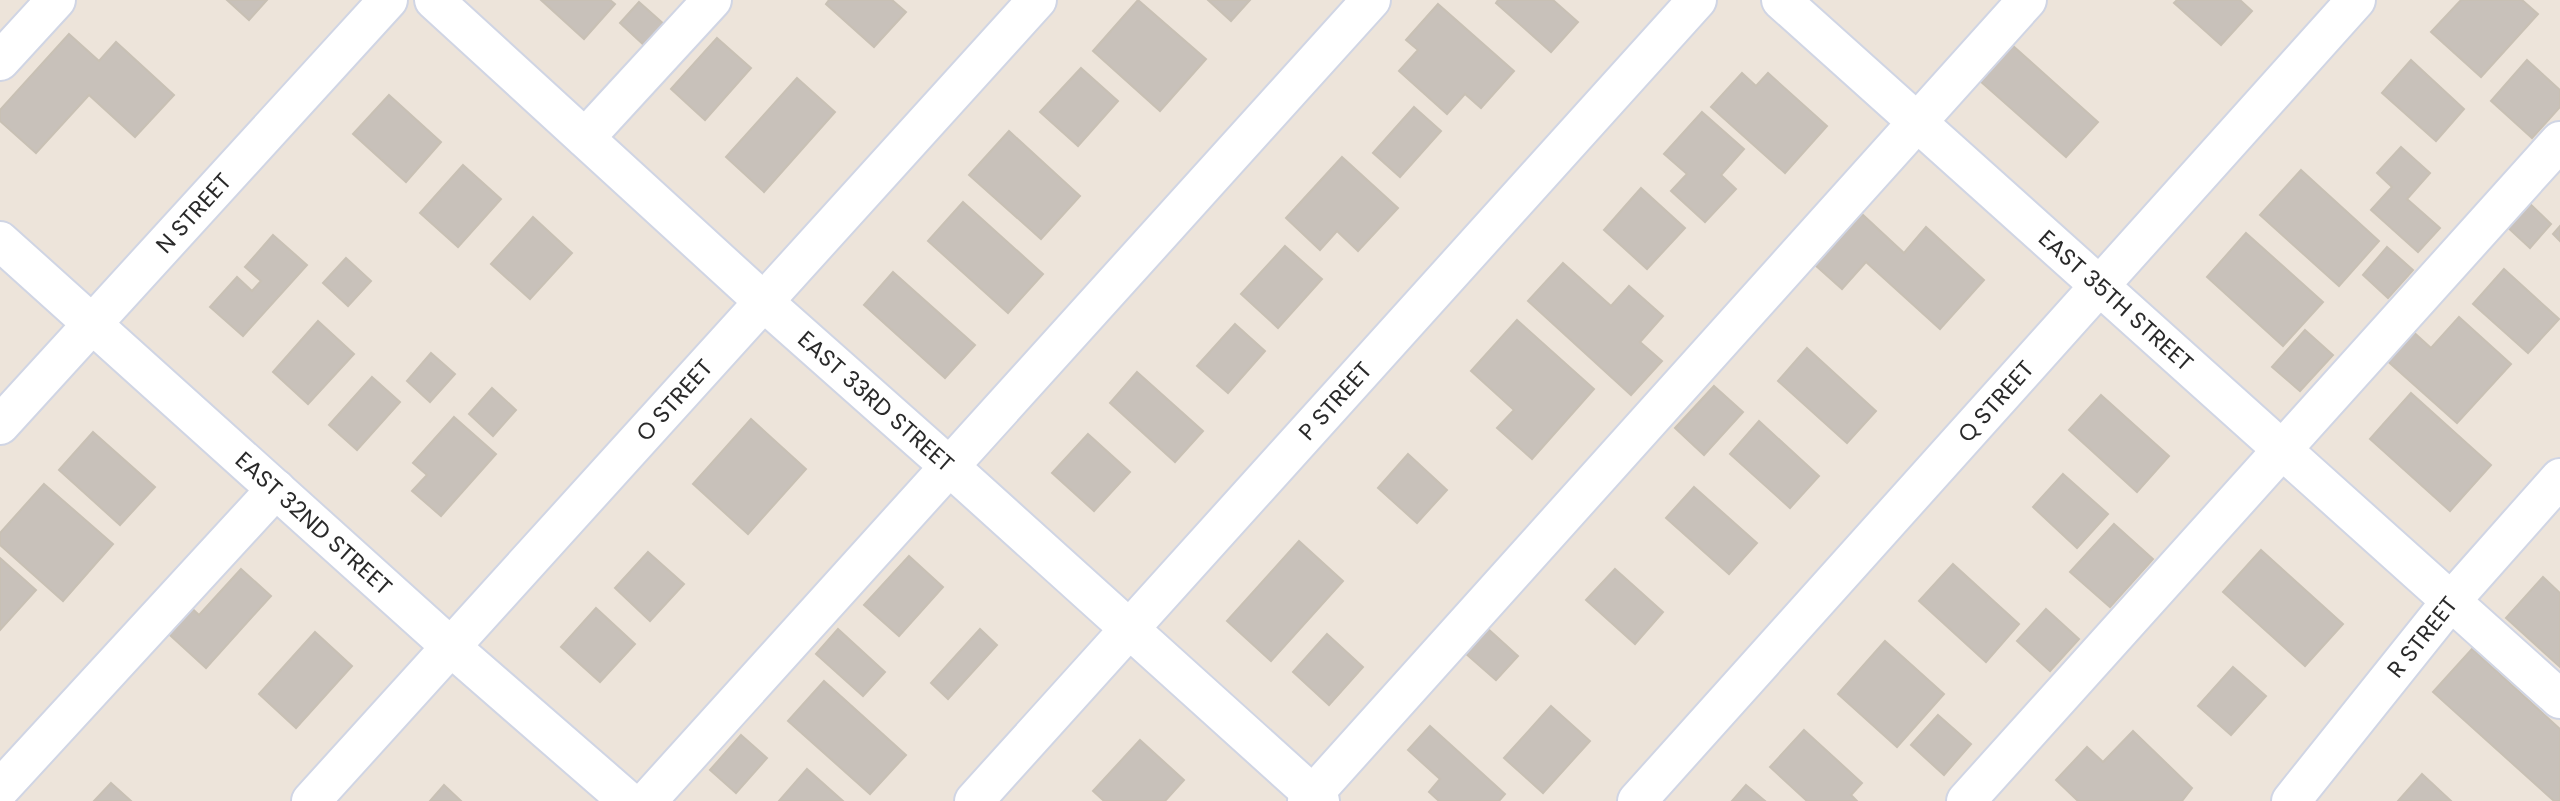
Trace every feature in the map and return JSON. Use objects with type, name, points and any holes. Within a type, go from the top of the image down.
[{"type":"street","points":[[0,61],[56,0]]},
{"type":"street","name":"N STREET","points":[[0,425],[388,0]]},
{"type":"street","name":"EAST 33RD STREET","points":[[434,0],[765,303],[1130,629],[1313,799]]},
{"type":"street","points":[[585,138],[712,0]]},
{"type":"street","name":"O STREET","points":[[311,801],[1037,0]]},
{"type":"street","points":[[647,801],[1371,0]]},
{"type":"street","name":"P STREET","points":[[974,801],[1698,0]]},
{"type":"street","name":"EAST 35TH STREET","points":[[1781,0],[2560,699]]},
{"type":"street","points":[[1313,799],[2027,0]]},
{"type":"street","name":"Q STREET","points":[[1637,801],[2356,0]]},
{"type":"street","points":[[1966,801],[2560,141]]},
{"type":"street","name":"EAST 32ND STREET","points":[[0,241],[451,647],[628,801]]},
{"type":"street","name":"R STREET","points":[[2291,801],[2451,601],[2560,478]]},
{"type":"street","points":[[0,789],[276,489]]},
{"type":"building","points":[[227,0],[267,0],[249,20]]},
{"type":"building","points":[[541,0],[610,0],[615,4],[584,39]]},
{"type":"building","points":[[829,0],[892,0],[906,12],[874,47],[826,4]]},
{"type":"building","points":[[1138,0],[1206,59],[1160,111],[1093,51]]},
{"type":"building","points":[[1208,0],[1250,0],[1231,21]]},
{"type":"building","points":[[1498,0],[1553,0],[1578,22],[1551,52],[1496,3]]},
{"type":"building","points":[[2177,0],[2240,0],[2252,11],[2221,45],[2174,3]]},
{"type":"building","points":[[2461,0],[2522,0],[2538,14],[2481,77],[2431,32]]},
{"type":"building","points":[[639,2],[665,25],[646,47],[620,23]]},
{"type":"building","points":[[1438,4],[1514,71],[1481,108],[1465,94],[1447,114],[1399,71],[1418,50],[1406,40]]},
{"type":"building","points":[[69,34],[99,61],[116,42],[174,95],[135,137],[89,95],[36,153],[0,121],[0,110]]},
{"type":"building","points":[[717,38],[751,68],[705,120],[671,89]]},
{"type":"building","points":[[2012,45],[2098,122],[2066,157],[1980,81]]},
{"type":"building","points":[[2411,60],[2464,109],[2436,141],[2382,93]]},
{"type":"building","points":[[2527,60],[2560,90],[2560,107],[2532,138],[2491,101]]},
{"type":"building","points":[[1081,68],[1118,101],[1078,146],[1040,112]]},
{"type":"building","points":[[1742,73],[1756,86],[1768,73],[1827,126],[1785,173],[1711,107]]},
{"type":"building","points":[[797,78],[835,112],[764,192],[726,157]]},
{"type":"building","points":[[389,95],[441,142],[406,182],[353,134]]},
{"type":"building","points":[[1414,107],[1441,131],[1400,177],[1373,153]]},
{"type":"building","points":[[1702,112],[1744,149],[1721,175],[1736,189],[1705,222],[1671,191],[1687,174],[1664,154]]},
{"type":"building","points":[[1009,131],[1080,196],[1041,239],[969,175]]},
{"type":"building","points":[[2401,147],[2430,173],[2407,199],[2440,228],[2418,252],[2371,210],[2392,187],[2377,173]]},
{"type":"building","points":[[1342,157],[1398,208],[1358,251],[1337,231],[1320,250],[1286,218]]},
{"type":"building","points":[[463,165],[501,199],[458,247],[420,213]]},
{"type":"building","points":[[2301,170],[2379,241],[2339,286],[2260,215]]},
{"type":"building","points":[[1641,188],[1685,228],[1647,269],[1604,230]]},
{"type":"building","points":[[2526,200],[2551,224],[2530,248],[2504,224]]},
{"type":"building","points":[[963,202],[1043,274],[1008,313],[928,241]]},
{"type":"building","points":[[1862,214],[1904,253],[1926,227],[1984,280],[1940,329],[1866,262],[1842,289],[1815,265]]},
{"type":"building","points":[[533,217],[572,253],[530,299],[491,264]]},
{"type":"building","points":[[2560,226],[2560,241],[2553,234]]},
{"type":"building","points":[[2246,233],[2323,302],[2283,346],[2207,277]]},
{"type":"building","points":[[273,235],[307,265],[243,336],[210,307],[237,277],[252,291],[261,281],[245,267]]},
{"type":"building","points":[[1285,246],[1322,279],[1278,328],[1241,294]]},
{"type":"building","points":[[2387,247],[2413,270],[2388,298],[2363,275]]},
{"type":"building","points":[[346,258],[371,281],[348,306],[323,283]]},
{"type":"building","points":[[1563,263],[1611,306],[1629,286],[1663,316],[1640,342],[1662,361],[1631,395],[1528,301]]},
{"type":"building","points":[[2504,269],[2559,319],[2528,353],[2473,304]]},
{"type":"building","points":[[893,272],[975,345],[945,378],[864,305]]},
{"type":"building","points":[[2459,317],[2511,364],[2457,423],[2384,358],[2410,329],[2431,348]]},
{"type":"building","points":[[1517,320],[1594,389],[1532,459],[1497,428],[1514,410],[1471,371]]},
{"type":"building","points":[[318,321],[354,354],[308,404],[273,372]]},
{"type":"building","points":[[1235,324],[1265,351],[1228,393],[1197,366]]},
{"type":"building","points":[[2305,330],[2333,355],[2300,391],[2272,367]]},
{"type":"building","points":[[1807,348],[1876,411],[1847,443],[1778,381]]},
{"type":"building","points":[[431,353],[455,374],[430,402],[407,381]]},
{"type":"building","points":[[1137,372],[1203,431],[1175,462],[1110,403]]},
{"type":"building","points":[[372,377],[400,402],[357,450],[329,425]]},
{"type":"building","points":[[1714,386],[1743,412],[1704,455],[1675,428]]},
{"type":"building","points":[[492,388],[516,410],[493,436],[469,414]]},
{"type":"building","points":[[2411,393],[2491,465],[2450,511],[2370,439]]},
{"type":"building","points":[[2101,395],[2169,456],[2137,492],[2069,430]]},
{"type":"building","points":[[454,417],[496,454],[441,516],[412,491],[427,475],[413,463]]},
{"type":"building","points":[[751,419],[806,469],[748,534],[693,484]]},
{"type":"building","points":[[1759,421],[1819,476],[1790,508],[1730,454]]},
{"type":"building","points":[[93,432],[155,487],[120,525],[59,470]]},
{"type":"building","points":[[1088,434],[1130,472],[1094,511],[1052,473]]},
{"type":"building","points":[[1408,454],[1447,490],[1417,523],[1378,488]]},
{"type":"building","points":[[2063,474],[2108,514],[2077,548],[2033,507]]},
{"type":"building","points":[[44,484],[113,544],[63,601],[0,545],[0,533]]},
{"type":"building","points":[[1694,487],[1757,543],[1729,574],[1666,518]]},
{"type":"building","points":[[2114,524],[2153,559],[2110,607],[2070,572]]},
{"type":"building","points":[[1299,541],[1343,581],[1271,661],[1227,621]]},
{"type":"building","points":[[2261,550],[2343,624],[2305,666],[2223,592]]},
{"type":"building","points":[[648,552],[684,584],[650,621],[615,588]]},
{"type":"building","points":[[909,556],[943,587],[899,636],[864,605]]},
{"type":"building","points":[[0,558],[36,590],[0,630]]},
{"type":"building","points":[[1953,564],[2019,624],[1986,662],[1919,601]]},
{"type":"building","points":[[241,569],[271,596],[206,668],[161,627],[184,601],[199,615]]},
{"type":"building","points":[[1615,569],[1663,612],[1635,644],[1586,600]]},
{"type":"building","points":[[2543,577],[2560,593],[2560,667],[2506,618]]},
{"type":"building","points":[[596,608],[635,644],[600,682],[561,647]]},
{"type":"building","points":[[2046,609],[2079,639],[2050,671],[2017,641]]},
{"type":"building","points":[[1487,628],[1518,656],[1496,680],[1465,653]]},
{"type":"building","points":[[838,629],[885,672],[863,696],[816,654]]},
{"type":"building","points":[[980,629],[997,645],[948,699],[931,683]]},
{"type":"building","points":[[315,632],[352,666],[296,728],[259,694]]},
{"type":"building","points":[[1327,634],[1363,667],[1329,705],[1293,672]]},
{"type":"building","points":[[1885,641],[1944,694],[1897,747],[1838,694]]},
{"type":"building","points":[[2472,649],[2560,729],[2560,801],[2554,801],[2433,692]]},
{"type":"building","points":[[2233,667],[2266,696],[2231,735],[2198,706]]},
{"type":"building","points":[[824,681],[906,755],[870,794],[788,721]]},
{"type":"building","points":[[1551,706],[1590,741],[1543,793],[1504,758]]},
{"type":"building","points":[[1938,715],[1971,744],[1944,775],[1911,745]]},
{"type":"building","points":[[1430,726],[1505,794],[1499,801],[1439,801],[1429,792],[1440,779],[1408,750]]},
{"type":"building","points":[[1804,730],[1862,783],[1851,795],[1857,801],[1807,801],[1770,767]]},
{"type":"building","points":[[2133,731],[2192,788],[2182,801],[2078,801],[2056,780],[2087,747],[2103,762]]},
{"type":"building","points":[[741,735],[767,758],[736,793],[710,770]]},
{"type":"building","points":[[1140,740],[1184,780],[1165,801],[1104,801],[1093,791]]},
{"type":"building","points":[[807,769],[843,801],[779,801]]},
{"type":"building","points":[[2422,774],[2451,801],[2398,801]]},
{"type":"building","points":[[111,783],[131,801],[94,801]]},
{"type":"building","points":[[444,785],[461,801],[430,801]]},
{"type":"building","points":[[1746,785],[1765,801],[1732,801]]}]
